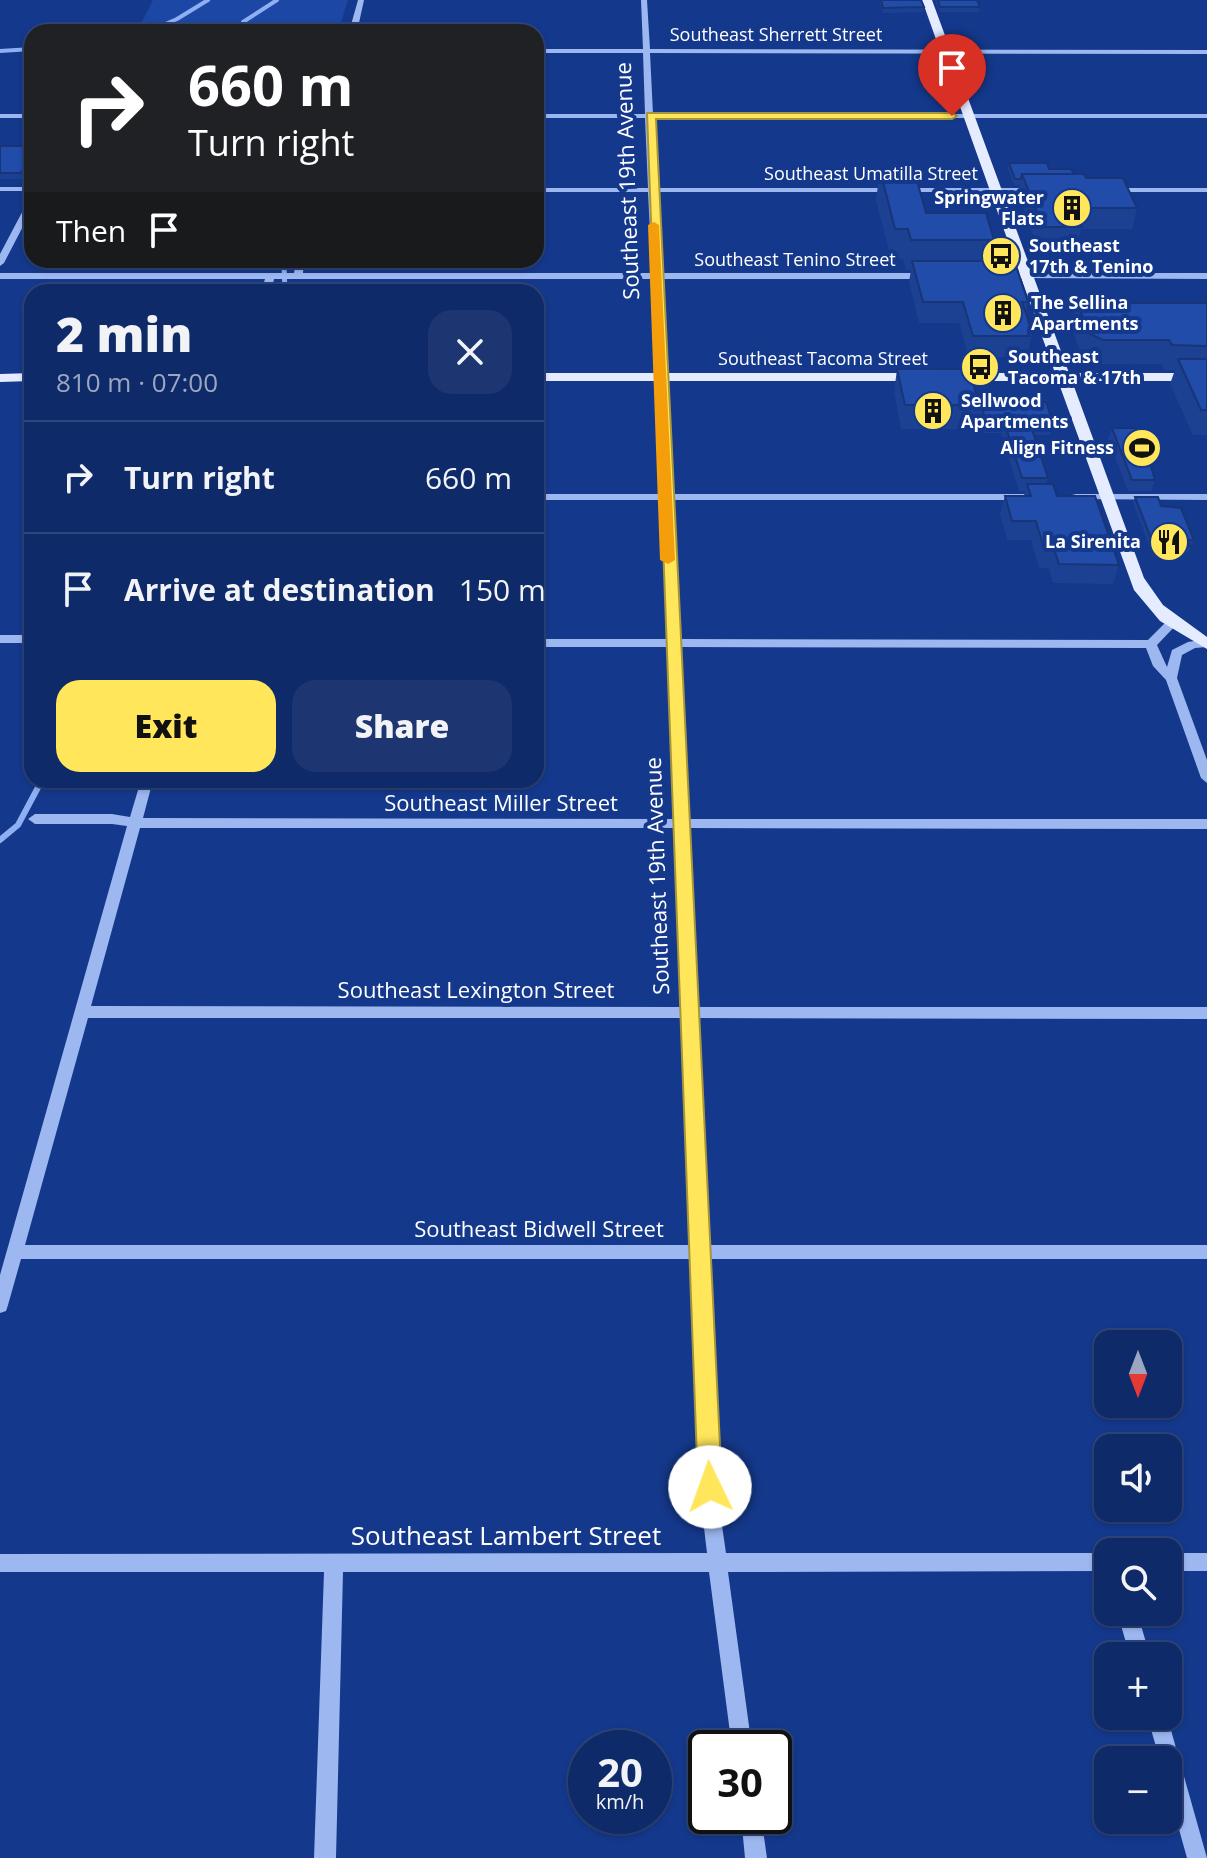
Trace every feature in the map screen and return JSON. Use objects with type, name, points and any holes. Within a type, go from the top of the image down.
[{"type":"main road","points":[[927,0],[1141,590],[1172,623],[1206,644]]},
{"type":"main road","points":[[0,378],[24,377]]},
{"type":"main road","name":"Southeast Tacoma Street","points":[[544,377],[1207,377]]},
{"type":"street","points":[[355,24],[361,0]]},
{"type":"street","name":"Southeast 19th Avenue","points":[[644,0],[712,1519],[740,1730]]},
{"type":"street","name":"Southeast Sherrett Street","points":[[544,51],[1207,52]]},
{"type":"street","points":[[0,116],[24,116]]},
{"type":"street","points":[[544,116],[1207,116]]},
{"type":"street","points":[[0,189],[24,189]]},
{"type":"street","name":"Southeast Umatilla Street","points":[[544,190],[1049,190]]},
{"type":"street","points":[[1096,190],[1207,190]]},
{"type":"street","points":[[0,263],[24,216]]},
{"type":"street","points":[[298,276],[299,268]]},
{"type":"street","name":"Southeast Tenino Street","points":[[0,276],[937,276]]},
{"type":"street","points":[[270,284],[275,276]]},
{"type":"street","points":[[1006,276],[1207,276]]},
{"type":"street","points":[[544,497],[1035,497]]},
{"type":"street","points":[[1062,497],[1207,497]]},
{"type":"street","points":[[544,643],[1151,644],[1172,623]]},
{"type":"street","points":[[0,639],[24,639]]},
{"type":"street","points":[[1151,644],[1159,666],[1171,678],[1207,778]]},
{"type":"street","points":[[1171,678],[1176,653],[1206,644]]},
{"type":"street","points":[[0,1305],[145,788]]},
{"type":"street","name":"Southeast Miller Street","points":[[35,819],[112,819],[136,823],[1207,824]]},
{"type":"street","name":"Southeast Lexington Street","points":[[81,1012],[1207,1013]]},
{"type":"street","name":"Southeast Bidwell Street","points":[[15,1252],[1207,1252]]},
{"type":"street","points":[[325,1858],[334,1562]]},
{"type":"street","name":"Southeast Lambert Street","points":[[0,1563],[1094,1562]]},
{"type":"street","points":[[1182,1562],[1207,1562]]},
{"type":"street","points":[[1161,1730],[1198,1858]]},
{"type":"street","points":[[753,1834],[756,1858]]},
{"type":"shaded area","points":[[153,0],[348,0],[340,24],[141,24]]},
{"type":"building","points":[[881,0],[921,0],[924,7],[883,8]]},
{"type":"building","points":[[938,0],[977,0],[980,7],[940,7]]},
{"type":"building","points":[[0,146],[24,146],[21,173],[0,173]]},
{"type":"building","points":[[1009,163],[1047,163],[1049,169],[1071,169],[1074,174],[1022,174],[1021,179],[1015,179]]},
{"type":"building","points":[[880,170],[914,170],[926,213],[986,213],[994,240],[911,240],[908,229],[895,229]]},
{"type":"building","points":[[1022,174],[1084,174],[1086,178],[1123,178],[1137,208],[1080,208],[1074,210],[1082,227],[1043,227]]},
{"type":"building","points":[[912,261],[996,261],[998,266],[1016,266],[1028,302],[1022,302],[1032,332],[1028,332],[1029,336],[973,336],[963,302],[923,302]]},
{"type":"building","points":[[1077,303],[1207,303],[1207,346],[1172,345],[1169,340],[1103,340],[1090,334]]},
{"type":"building","points":[[1178,359],[1207,359],[1207,410],[1201,410]]},
{"type":"building","points":[[897,369],[969,369],[979,405],[905,405]]},
{"type":"building","points":[[980,402],[1046,402],[1053,423],[1030,423],[1048,478],[1022,478],[1004,421],[986,421]]},
{"type":"building","points":[[1112,428],[1136,428],[1141,432],[1155,480],[1132,480]]},
{"type":"building","points":[[1027,484],[1053,484],[1057,496],[1095,496],[1119,565],[1059,564],[1054,549],[1044,549],[1036,521],[1012,521],[1005,496],[1031,496]]},
{"type":"building","points":[[1135,497],[1158,497],[1161,506],[1181,508],[1194,540],[1188,540],[1190,546],[1154,546]]},
{"type":"waterway","points":[[165,24],[208,0]]},
{"type":"waterway","points":[[242,24],[277,0]]},
{"type":"waterway","points":[[0,51],[24,50]]},
{"type":"waterway","points":[[284,268],[285,284]]},
{"type":"waterway","points":[[0,840],[18,825],[38,788]]},
{"type":"slow traffic","points":[[654,225],[668,560]]},
{"type":"place","name":"Springwater Flats","points":[[1072,208]]},
{"type":"place","name":"Southeast 17th & Tenino","points":[[1001,256]]},
{"type":"place","name":"The Sellina Apartments","points":[[1003,313]]},
{"type":"place","name":"Southeast Tacoma & 17th","points":[[980,367]]},
{"type":"place","name":"Sellwood Apartments","points":[[933,411]]},
{"type":"place","name":"Align Fitness","points":[[1142,448]]},
{"type":"place","name":"La Sirenita","points":[[1169,542]]},
{"type":"route","points":[[710,1487],[650,116],[952,116]]}]
